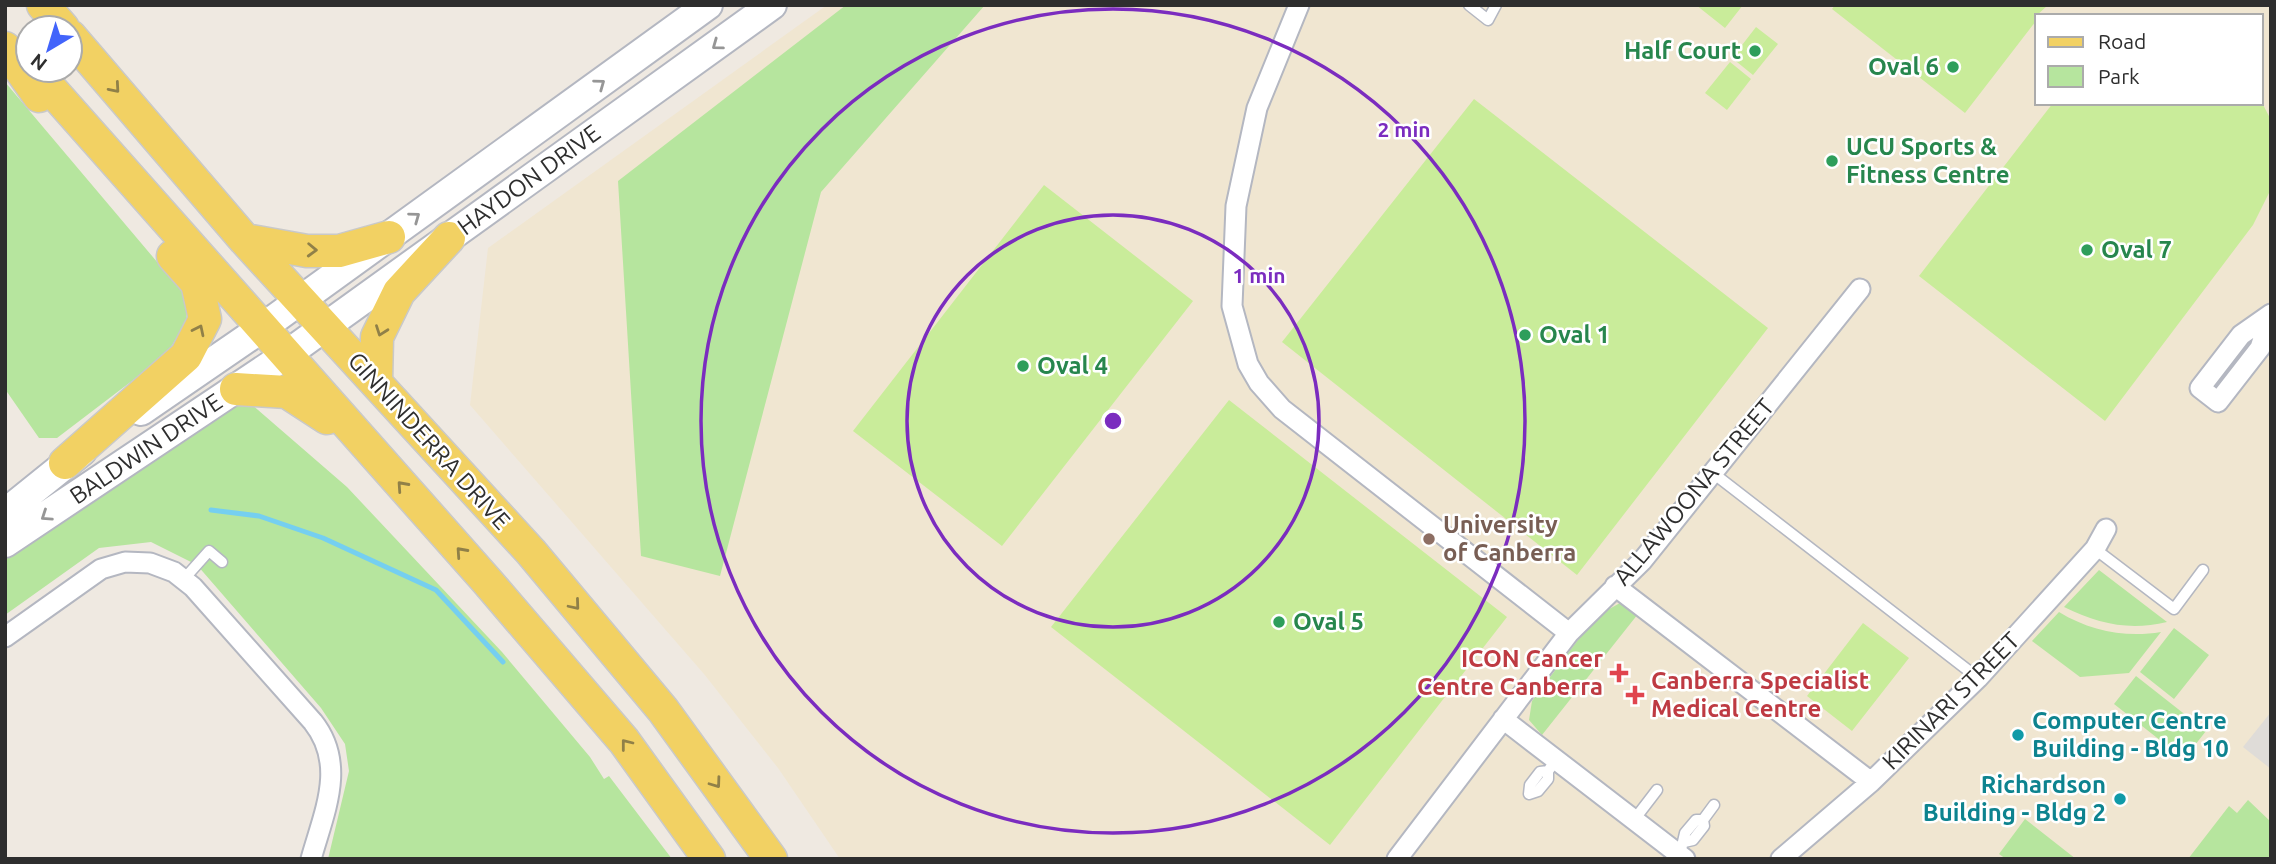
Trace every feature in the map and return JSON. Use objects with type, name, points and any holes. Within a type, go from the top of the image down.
[{"type":"main road","name":"HAYDON DRIVE","points":[[262,328],[708,5]]},
{"type":"main road","name":"HAYDON DRIVE","points":[[286,355],[772,5]]},
{"type":"main road","points":[[5,48],[54,118],[197,283],[205,320],[186,355],[65,463]]},
{"type":"main road","name":"GINNINDERRA DRIVE","points":[[84,52],[245,240],[531,552],[663,710],[771,859]]},
{"type":"main road","name":"GINNINDERRA DRIVE","points":[[46,84],[486,580],[624,741],[709,859]]},
{"type":"main road","points":[[245,240],[307,251],[340,251],[388,236]]},
{"type":"main road","points":[[376,382],[377,337],[399,292],[449,238]]},
{"type":"main road","name":"BALDWIN DRIVE","points":[[5,513],[65,463],[262,328]]},
{"type":"main road","name":"BALDWIN DRIVE","points":[[5,543],[286,355]]},
{"type":"main road","points":[[236,389],[278,390],[296,396],[368,449]]},
{"type":"street","points":[[1299,5],[1257,108],[1236,206],[1232,306],[1248,364],[1259,383],[1282,409],[1569,633]]},
{"type":"street","name":"ALLAWOONA STREET","points":[[1397,859],[1569,633],[1642,561],[1860,289]]},
{"type":"street","name":"KIRINARI STREET","points":[[1781,859],[1871,782],[1978,678],[2095,550],[2106,529]]},
{"type":"street","points":[[5,637],[91,576],[113,565],[150,563],[184,579],[313,722],[325,740],[331,761],[332,783],[311,859]]},
{"type":"street","points":[[1615,586],[1871,782]]},
{"type":"street","points":[[1503,719],[1552,766],[1682,851]]},
{"type":"lane","points":[[1469,5],[1488,20],[1496,5]]},
{"type":"lane","points":[[1713,473],[1978,678]]},
{"type":"lane","points":[[2095,550],[2174,609],[2203,570]]},
{"type":"lane","points":[[184,579],[209,551],[222,562]]},
{"type":"lane","points":[[1634,820],[1657,790]]},
{"type":"lane","points":[[1682,851],[1685,833],[1696,820],[1703,820],[1714,805]]},
{"type":"shaded area","name":"University of Canberra","points":[[827,5],[2271,5],[2271,859],[840,859],[778,768],[704,674],[470,405],[488,248]]},
{"type":"shaded area","points":[[2271,712],[2271,769],[2243,747]]},
{"type":"green space","points":[[846,5],[985,5],[821,192],[720,576],[641,556],[618,181]]},
{"type":"green space","points":[[1696,5],[1743,5],[1725,28]]},
{"type":"green space","name":"Oval 6","points":[[1835,5],[2048,5],[2035,14],[2035,22],[1965,113],[1832,9]]},
{"type":"green space","name":"Half Court","points":[[1756,27],[1778,44],[1753,75],[1732,58]]},
{"type":"green space","name":"Half Court","points":[[1730,62],[1751,79],[1727,110],[1705,93]]},
{"type":"green space","points":[[5,82],[185,295],[187,321],[166,355],[57,438],[39,438],[5,389]]},
{"type":"green space","name":"Oval 1","points":[[1474,99],[1768,328],[1577,575],[1282,342]]},
{"type":"green space","name":"Oval 7","points":[[2262,103],[2271,120],[2271,189],[2253,225],[2105,421],[1919,276],[2051,105],[2262,105]]},
{"type":"green space","name":"Oval 4","points":[[1044,185],[1193,301],[1002,546],[853,431]]},
{"type":"green space","points":[[243,397],[347,487],[502,652],[590,757],[604,779],[609,776],[672,859],[328,859],[349,771],[345,744],[321,708],[197,565],[151,542],[99,548],[5,615],[5,558]]},
{"type":"green space","name":"Oval 5","points":[[1229,400],[1507,617],[1330,845],[1051,627]]},
{"type":"green space","points":[[2099,570],[2167,622],[2127,626],[2102,622],[2064,607]]},
{"type":"green space","points":[[1620,603],[1630,604],[1628,608],[1638,614],[1542,735],[1529,720],[1532,701],[1584,632],[1602,613]]},
{"type":"green space","points":[[2059,612],[2083,624],[2108,631],[2135,634],[2161,632],[2129,673],[2080,677],[2032,641]]},
{"type":"green space","points":[[1863,623],[1909,658],[1852,731],[1807,696]]},
{"type":"green space","points":[[2174,628],[2209,655],[2174,699],[2140,672]]},
{"type":"green space","points":[[2136,676],[2206,731],[2184,759],[2114,704]]},
{"type":"green space","points":[[2248,800],[2271,822],[2271,859],[2188,859],[2229,806],[2237,813]]},
{"type":"green space","points":[[2025,819],[2076,859],[2006,859],[1999,854]]},
{"type":"waterway","points":[[211,510],[259,516],[323,538],[436,590],[503,662]]},
{"type":"place","name":"Half Court","points":[[1755,51]]},
{"type":"place","name":"Oval 6","points":[[1953,67]]},
{"type":"place","name":"UCU Sports & Fitness Centre","points":[[1832,161]]},
{"type":"place","name":"Oval 7","points":[[2087,250]]},
{"type":"place","name":"Oval 1","points":[[1525,335]]},
{"type":"place","name":"Oval 4","points":[[1023,366]]},
{"type":"place","name":"University of Canberra","points":[[1429,539]]},
{"type":"place","name":"Oval 5","points":[[1279,622]]},
{"type":"place","name":"ICON Cancer Centre Canberra","points":[[1619,673]]},
{"type":"place","name":"Canberra Specialist Medical Centre","points":[[1635,695]]},
{"type":"place","name":"Computer Centre Building - Bldg 10","points":[[2018,735]]},
{"type":"place","name":"Richardson Building - Bldg 2","points":[[2120,799]]}]
